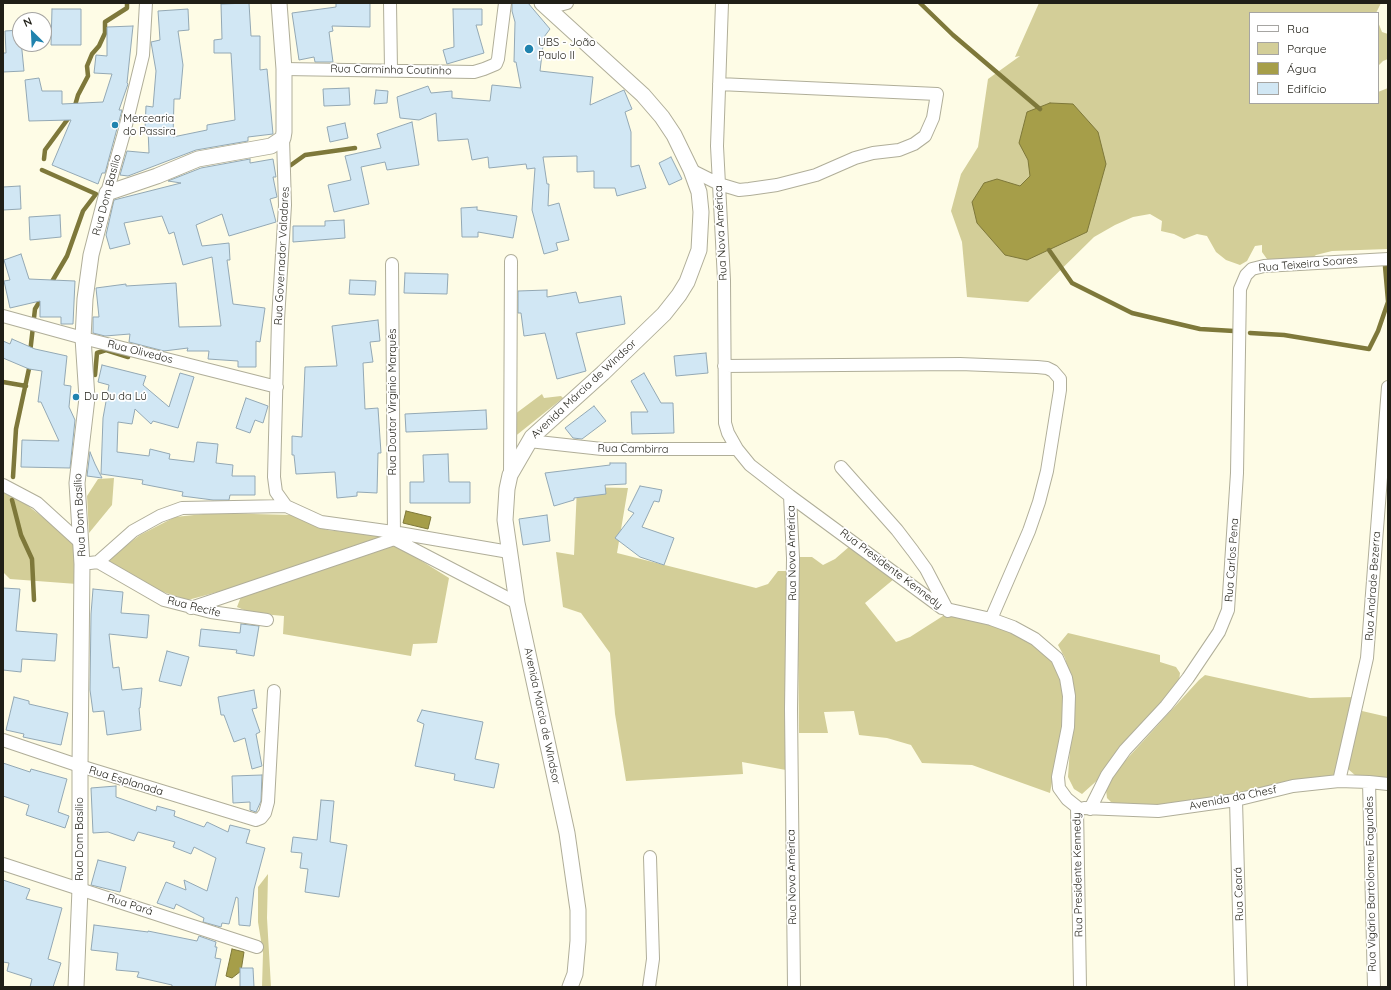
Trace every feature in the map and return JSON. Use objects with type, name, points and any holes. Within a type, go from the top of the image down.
[{"type":"street","name":"Rua Dom Basílio","points":[[76,987],[80,889],[82,564],[82,544],[77,482],[87,398],[83,338],[85,299],[88,270],[106,193],[124,133],[143,55],[146,3]]},
{"type":"street","name":"Rua Governador Valadares","points":[[279,3],[284,69],[283,138],[285,205],[278,320],[274,477],[276,492],[286,506]]},
{"type":"street","points":[[390,3],[391,70]]},
{"type":"street","name":"Rua Carminha Coutinho","points":[[284,69],[474,72],[496,64],[505,3]]},
{"type":"street","points":[[545,6],[567,3]]},
{"type":"street","name":"Rua Nova América","points":[[722,3],[717,119],[724,280],[725,423],[728,433],[750,465],[790,496],[793,558],[790,725],[794,987]]},
{"type":"street","name":"Avenida Márcia de Windsor","points":[[545,6],[643,95],[674,135],[691,170],[699,192],[701,212],[699,250],[687,282],[664,314],[529,441],[510,474],[507,489],[505,520],[517,603],[567,833],[578,910],[578,941],[575,974],[570,987]]},
{"type":"street","points":[[691,170],[719,184],[739,190],[777,185],[816,175],[855,158],[906,147],[925,136],[933,118],[937,94],[719,84]]},
{"type":"street","points":[[106,193],[157,176],[198,159],[271,146],[283,138]]},
{"type":"street","name":"Rua Teixeira Soares","points":[[1240,290],[1246,276],[1252,269],[1264,266],[1388,259]]},
{"type":"street","points":[[510,474],[511,261]]},
{"type":"street","name":"Rua Doutor Virginio Marquês","points":[[392,264],[393,536]]},
{"type":"street","name":"Rua Carlos Pena","points":[[1090,809],[1107,775],[1125,750],[1166,706],[1188,678],[1218,632],[1228,610],[1237,472],[1240,290]]},
{"type":"street","name":"Rua Olivedos","points":[[3,316],[83,338],[277,387]]},
{"type":"street","points":[[724,366],[960,364],[1037,367],[1047,368],[1053,371],[1060,379],[1060,390],[1047,471],[1039,502],[1029,531],[991,620]]},
{"type":"street","name":"Rua Andrade Bezerra","points":[[1339,781],[1367,658],[1383,512],[1388,388]]},
{"type":"street","name":"Rua Cambirra","points":[[529,441],[602,449],[738,449]]},
{"type":"street","points":[[841,467],[913,550],[926,569],[948,611]]},
{"type":"street","points":[[3,485],[37,503],[82,544]]},
{"type":"street","name":"Rua Presidente Kennedy","points":[[790,496],[845,535],[885,567],[942,608],[948,611],[991,620],[1013,627],[1035,639],[1057,658],[1066,678],[1070,696],[1068,727],[1058,783],[1059,788],[1067,799],[1077,807],[1080,987]]},
{"type":"street","points":[[82,564],[98,562],[133,531],[160,516],[182,508],[286,506],[321,522],[393,536],[509,552]]},
{"type":"street","points":[[190,608],[393,536],[517,603]]},
{"type":"street","name":"Rua Recife","points":[[98,562],[164,600],[190,608],[267,620]]},
{"type":"street","name":"Rua Esplanada","points":[[3,740],[80,766],[256,820],[261,818],[265,813],[268,802],[274,691]]},
{"type":"street","name":"Avenida da Chesf","points":[[1077,807],[1090,809],[1158,811],[1236,800],[1293,786],[1339,781],[1388,784]]},
{"type":"street","name":"Rua Vigário Bartolomeu Fagundes","points":[[1369,782],[1374,987]]},
{"type":"street","name":"Rua Ceará","points":[[1236,800],[1241,987]]},
{"type":"street","points":[[649,987],[653,959],[650,857]]},
{"type":"street","name":"Rua Pará","points":[[3,864],[257,947]]},
{"type":"green space","points":[[1039,3],[1381,3],[1376,12],[1249,12],[1249,104],[1379,104],[1379,92],[1388,88],[1388,249],[1332,251],[1316,255],[1311,259],[1294,258],[1280,262],[1267,259],[1262,252],[1262,245],[1255,246],[1247,261],[1240,265],[1226,260],[1216,252],[1207,236],[1197,234],[1184,239],[1174,234],[1161,231],[1162,221],[1150,214],[1133,217],[1094,237],[1028,302],[967,297],[962,242],[951,211],[961,174],[978,147],[988,79],[1020,56],[1015,57]]},
{"type":"green space","points":[[1379,24],[1382,32],[1388,34],[1388,59],[1379,65]]},
{"type":"green space","points":[[542,394],[544,398],[561,396],[563,398],[508,442],[507,420]]},
{"type":"green space","points":[[114,478],[112,505],[89,533],[87,496],[98,479]]},
{"type":"green space","points":[[577,487],[628,488],[617,553],[756,588],[768,584],[778,571],[787,571],[786,770],[742,762],[743,774],[626,781],[615,714],[610,653],[581,613],[563,607],[556,552],[574,555]]},
{"type":"green space","points":[[3,491],[9,491],[76,543],[77,584],[10,579],[3,572]]},
{"type":"green space","points":[[213,513],[293,515],[327,530],[378,535],[387,539],[258,581],[188,600],[157,590],[103,563],[140,535],[175,517]]},
{"type":"green space","points":[[396,545],[449,578],[437,643],[413,644],[411,656],[283,634],[284,616],[251,613],[237,607],[242,594]]},
{"type":"green space","points":[[850,546],[894,579],[865,603],[896,642],[910,637],[946,614],[1015,632],[1053,659],[1067,699],[1050,793],[972,765],[922,763],[911,745],[887,738],[859,735],[854,711],[824,712],[828,733],[799,733],[797,557],[812,557],[823,565],[835,559]]},
{"type":"green space","points":[[1068,633],[1160,655],[1160,662],[1176,667],[1180,673],[1179,681],[1102,776],[1082,794],[1074,789],[1068,777],[1073,703],[1071,681],[1065,658],[1058,645]]},
{"type":"green space","points":[[1205,675],[1310,698],[1355,697],[1336,776],[1249,795],[1163,805],[1120,806],[1111,802],[1107,798],[1106,790],[1115,772]]},
{"type":"green space","points":[[1362,711],[1388,717],[1388,779],[1356,776],[1348,769],[1346,762],[1347,751]]},
{"type":"green space","points":[[268,874],[267,918],[271,987],[262,987],[263,953],[258,922],[258,887]]},
{"type":"water","points":[[1050,103],[1073,104],[1098,132],[1106,164],[1087,232],[1027,260],[1005,255],[977,223],[972,202],[984,183],[997,179],[1020,186],[1030,176],[1028,160],[1019,143],[1027,112]]},
{"type":"water","points":[[406,511],[431,517],[428,529],[403,523]]},
{"type":"water","points":[[232,949],[244,952],[241,971],[232,978],[226,976]]},
{"type":"building","points":[[249,3],[251,36],[260,36],[260,70],[267,69],[273,134],[248,137],[248,141],[196,150],[128,176],[120,175],[127,151],[149,153],[148,129],[145,129],[146,106],[153,107],[156,71],[151,42],[160,40],[158,11],[188,9],[189,30],[178,31],[183,65],[180,99],[174,99],[173,137],[207,130],[207,125],[235,120],[231,53],[214,53],[214,40],[222,39],[221,4]]},
{"type":"building","points":[[336,3],[370,3],[370,27],[332,26],[333,31],[329,32],[333,62],[315,62],[314,57],[299,60],[292,13],[336,7]]},
{"type":"building","points":[[512,3],[528,3],[550,29],[544,37],[540,71],[593,77],[590,105],[624,90],[632,109],[625,112],[631,132],[631,167],[639,165],[646,188],[617,196],[615,188],[594,188],[594,171],[577,172],[577,156],[543,157],[547,184],[549,184],[548,206],[559,203],[569,240],[556,243],[558,250],[544,254],[532,210],[535,168],[527,169],[526,164],[489,168],[488,157],[472,160],[468,139],[438,141],[436,113],[419,120],[400,118],[397,97],[428,86],[431,93],[452,91],[452,98],[490,101],[492,85],[521,88],[516,62],[514,62],[515,22],[512,11]]},
{"type":"building","points":[[52,9],[81,9],[81,45],[52,45]]},
{"type":"building","points":[[453,9],[482,9],[482,25],[476,25],[484,53],[447,64],[443,50],[454,47]]},
{"type":"building","points":[[133,26],[128,84],[119,110],[122,110],[105,173],[102,173],[98,184],[52,165],[71,120],[29,121],[25,80],[39,78],[42,91],[62,91],[62,104],[103,102],[112,74],[94,73],[96,55],[107,56],[107,27]]},
{"type":"building","points":[[5,31],[12,31],[12,52],[22,52],[24,71],[3,72],[3,53],[6,53]]},
{"type":"building","points":[[349,88],[350,105],[324,106],[323,89]]},
{"type":"building","points":[[376,90],[388,91],[387,103],[374,104]]},
{"type":"building","points":[[412,122],[419,165],[387,170],[385,162],[361,167],[369,204],[334,212],[328,185],[351,180],[345,156],[381,148],[377,134]]},
{"type":"building","points":[[345,123],[348,138],[330,142],[327,127]]},
{"type":"building","points":[[671,157],[682,179],[669,185],[659,163]]},
{"type":"building","points":[[250,159],[250,163],[273,159],[276,177],[273,177],[277,197],[270,199],[276,222],[229,236],[222,214],[196,225],[202,246],[229,243],[230,260],[227,260],[233,304],[265,308],[260,342],[256,341],[256,367],[238,367],[238,361],[208,359],[209,351],[187,351],[188,348],[164,351],[129,342],[130,334],[105,336],[93,333],[93,317],[99,317],[96,288],[126,284],[126,286],[176,283],[179,327],[221,326],[212,257],[183,265],[174,232],[169,234],[162,216],[124,223],[130,244],[110,249],[106,235],[114,200],[181,183],[168,181],[201,168]]},
{"type":"building","points":[[20,186],[21,209],[3,210],[3,187]]},
{"type":"building","points":[[477,207],[477,210],[517,216],[513,238],[478,232],[478,237],[462,237],[461,208]]},
{"type":"building","points":[[60,215],[61,237],[30,240],[29,217]]},
{"type":"building","points":[[344,220],[345,238],[293,242],[293,226],[325,226],[325,221]]},
{"type":"building","points":[[21,254],[29,279],[75,281],[73,324],[61,324],[61,317],[40,317],[40,301],[10,308],[4,281],[10,280],[4,260]]},
{"type":"building","points":[[405,273],[448,274],[447,294],[404,293]]},
{"type":"building","points":[[350,280],[376,281],[375,295],[349,294]]},
{"type":"building","points":[[547,290],[547,297],[576,292],[579,303],[621,296],[625,324],[576,333],[586,371],[557,379],[545,333],[524,336],[521,313],[518,313],[518,291]]},
{"type":"building","points":[[378,320],[380,341],[370,342],[373,362],[363,363],[365,409],[378,408],[381,453],[378,453],[377,493],[357,492],[357,496],[337,498],[335,472],[296,474],[294,455],[292,455],[292,436],[302,437],[305,367],[337,366],[332,326]]},
{"type":"building","points":[[12,339],[35,349],[67,356],[64,385],[71,386],[69,407],[75,420],[70,468],[21,467],[22,440],[59,441],[41,402],[38,402],[42,371],[29,369],[3,358],[3,341],[10,344]]},
{"type":"building","points":[[706,353],[708,373],[676,376],[674,356]]},
{"type":"building","points":[[102,365],[146,376],[143,385],[169,407],[180,373],[194,377],[178,428],[153,421],[151,424],[135,409],[132,424],[118,422],[117,452],[149,456],[150,449],[170,454],[169,459],[194,462],[197,442],[218,444],[216,463],[233,465],[232,476],[255,476],[255,495],[230,495],[229,500],[213,500],[182,496],[183,492],[142,484],[143,480],[101,474],[103,418],[109,385],[98,382]]},
{"type":"building","points":[[644,373],[661,403],[673,403],[674,433],[632,434],[631,412],[648,412],[631,381]]},
{"type":"building","points":[[246,398],[268,406],[263,423],[255,420],[250,433],[236,428]]},
{"type":"building","points":[[594,406],[606,421],[582,439],[573,438],[565,428]]},
{"type":"building","points":[[486,410],[487,429],[406,432],[405,414]]},
{"type":"building","points":[[90,452],[95,464],[102,478],[87,476]]},
{"type":"building","points":[[448,454],[449,482],[470,482],[470,503],[410,503],[410,482],[424,482],[423,455]]},
{"type":"building","points":[[610,463],[626,463],[626,484],[605,485],[606,494],[574,498],[574,500],[554,506],[545,473],[610,465]]},
{"type":"building","points":[[640,486],[662,490],[659,502],[654,501],[642,527],[674,538],[664,565],[640,557],[615,538],[634,513],[628,510]]},
{"type":"building","points":[[547,515],[550,541],[523,545],[519,519]]},
{"type":"building","points":[[3,588],[20,589],[16,631],[57,634],[55,661],[22,659],[21,672],[3,670]]},
{"type":"building","points":[[93,589],[123,592],[121,613],[149,615],[147,638],[109,634],[113,668],[119,667],[122,690],[142,688],[139,708],[141,730],[107,735],[104,711],[93,712],[90,690],[91,614]]},
{"type":"building","points":[[241,624],[259,626],[254,656],[236,653],[237,650],[199,646],[201,629],[240,633]]},
{"type":"building","points":[[167,651],[189,657],[181,686],[159,681]]},
{"type":"building","points":[[254,690],[257,708],[252,709],[260,732],[256,734],[262,766],[252,769],[245,738],[234,742],[224,715],[221,715],[218,697]]},
{"type":"building","points":[[14,697],[29,701],[29,704],[68,713],[61,745],[23,737],[24,734],[6,730]]},
{"type":"building","points":[[422,710],[483,722],[475,759],[499,764],[494,788],[454,780],[455,774],[415,766],[424,724],[417,721]]},
{"type":"building","points":[[3,763],[30,772],[31,769],[67,779],[58,812],[69,816],[65,828],[26,815],[29,805],[3,796]]},
{"type":"building","points":[[262,775],[261,801],[256,812],[250,810],[250,802],[233,803],[232,776]]},
{"type":"building","points":[[116,786],[116,797],[156,811],[157,806],[175,811],[174,816],[204,827],[207,822],[228,832],[230,825],[250,830],[246,843],[265,848],[254,889],[250,926],[239,925],[238,898],[236,897],[229,924],[222,923],[221,927],[203,922],[204,918],[176,904],[174,909],[157,903],[166,882],[186,890],[184,880],[207,891],[216,858],[194,847],[191,854],[173,847],[175,842],[138,832],[134,841],[108,832],[93,833],[91,788]]},
{"type":"building","points":[[321,800],[334,801],[330,842],[347,845],[339,897],[305,892],[308,869],[300,868],[302,853],[291,852],[293,837],[317,840]]},
{"type":"building","points":[[98,860],[126,867],[120,892],[91,885]]},
{"type":"building","points":[[3,880],[30,889],[26,899],[62,908],[48,959],[61,963],[53,987],[30,987],[32,979],[7,971],[9,963],[3,962]]},
{"type":"building","points":[[94,925],[148,931],[197,941],[199,936],[216,942],[215,947],[217,947],[215,958],[221,959],[215,987],[172,987],[172,985],[137,977],[139,972],[116,970],[118,953],[91,950]]},
{"type":"building","points":[[240,968],[253,968],[254,987],[240,987]]},
{"type":"waterway","points":[[74,109],[78,95],[88,76],[87,66],[92,54],[99,46],[105,33],[105,22],[127,8],[127,3]]},
{"type":"waterway","points":[[920,3],[953,35],[1040,109]]},
{"type":"waterway","points":[[44,159],[45,150],[70,116]]},
{"type":"waterway","points":[[291,165],[305,155],[355,148]]},
{"type":"waterway","points":[[42,170],[96,194],[83,211],[67,256],[50,285]]},
{"type":"waterway","points":[[1049,250],[1072,283],[1132,313],[1200,329],[1234,331]]},
{"type":"waterway","points":[[1385,266],[1388,301]]},
{"type":"waterway","points":[[30,353],[35,309],[43,296]]},
{"type":"waterway","points":[[1250,333],[1284,335],[1369,349],[1378,331],[1388,302]]},
{"type":"waterway","points":[[95,375],[97,353],[106,350],[128,357]]},
{"type":"waterway","points":[[13,477],[16,429],[30,364]]},
{"type":"waterway","points":[[3,382],[26,386]]},
{"type":"waterway","points":[[12,500],[21,535],[32,559],[34,600]]},
{"type":"place","name":"UBS - João Paulo II","points":[[529,49]]},
{"type":"place","name":"Mercearia do Passira","points":[[115,125]]},
{"type":"place","name":"Du Du da Lú","points":[[76,397]]}]
